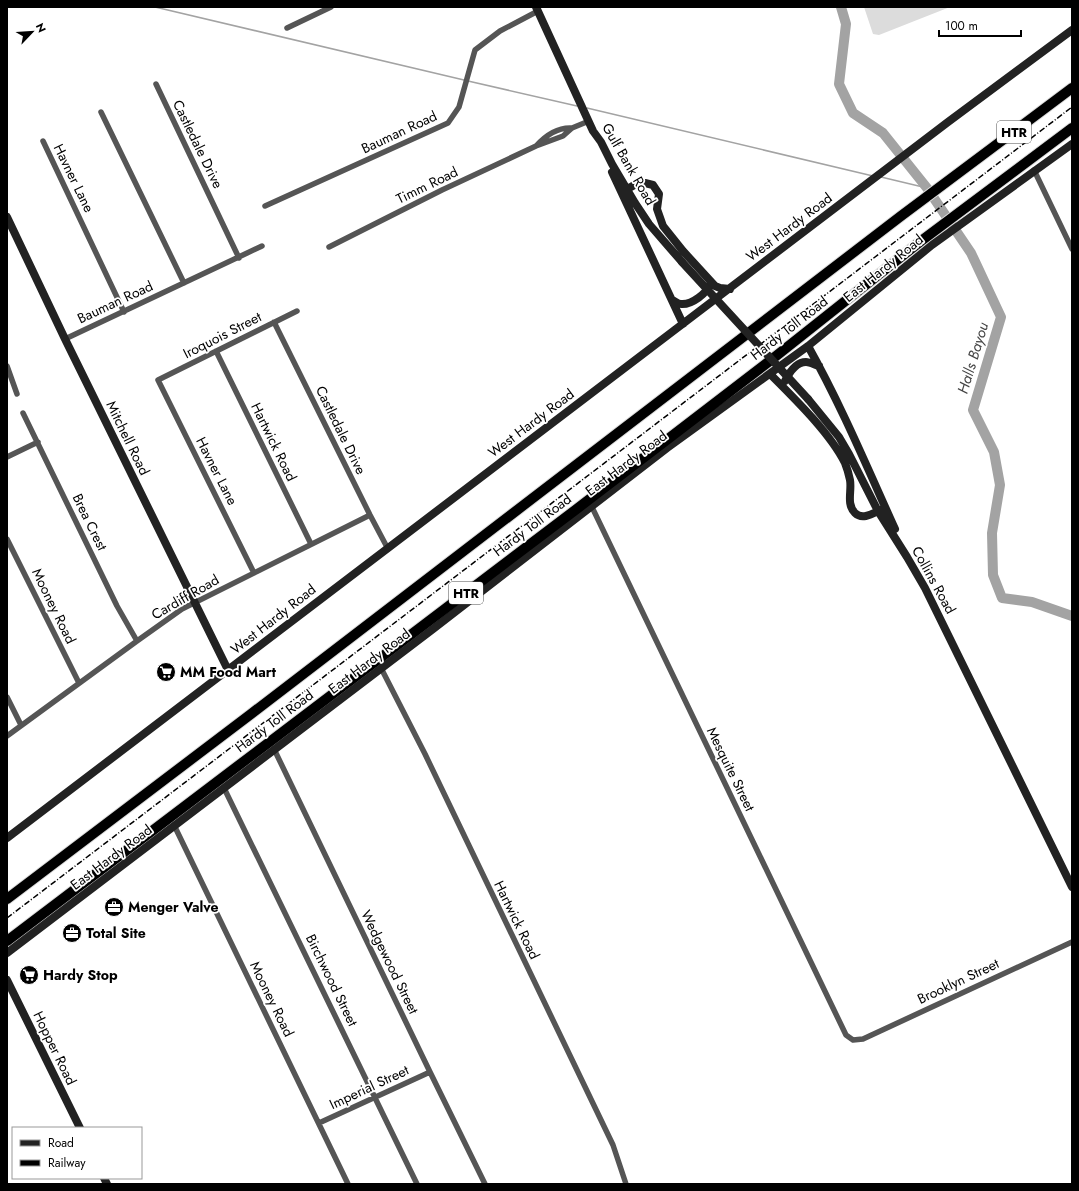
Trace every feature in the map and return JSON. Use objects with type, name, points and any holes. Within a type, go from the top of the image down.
[{"type":"highway","name":"Hardy Toll Road","points":[[7,899],[270,700],[901,216],[1072,88]]},
{"type":"highway","name":"Hardy Toll Road","points":[[7,941],[578,508],[771,360],[921,241],[1072,130]]},
{"type":"main road","name":"Gulf Bank Road","points":[[537,9],[593,131],[624,190],[682,262],[730,314]]},
{"type":"main road","name":"West Hardy Road","points":[[7,838],[948,122],[1072,30]]},
{"type":"main road","name":"East Hardy Road","points":[[7,953],[381,668],[591,505],[808,346],[932,245],[1072,144]]},
{"type":"main road","points":[[683,324],[624,190],[636,184],[644,183],[653,186],[659,194],[658,214],[663,226],[708,278],[720,288],[730,289]]},
{"type":"main road","name":"Mitchell Road","points":[[7,217],[65,339],[228,670]]},
{"type":"main road","points":[[672,300],[681,304],[691,302],[708,289],[710,284],[708,278]]},
{"type":"main road","name":"Collins Road","points":[[730,314],[808,399],[839,437],[882,509],[954,644],[1072,887]]},
{"type":"main road","points":[[770,374],[788,392],[839,452],[851,482],[849,493],[851,507],[856,514],[868,516],[882,509],[819,366],[808,346]]},
{"type":"main road","points":[[788,392],[784,381],[788,373],[798,364],[806,362],[819,366]]},
{"type":"main road","name":"Hopper Road","points":[[7,980],[80,1127]]},
{"type":"street","points":[[287,28],[331,7]]},
{"type":"street","name":"Bauman Road","points":[[265,206],[448,123],[459,107],[475,50],[500,31],[537,9]]},
{"type":"street","name":"Castledale Drive","points":[[156,84],[239,258]]},
{"type":"street","points":[[101,112],[184,284]]},
{"type":"street","name":"Timm Road","points":[[329,246],[442,190],[536,146],[550,133],[560,129],[572,128],[588,119]]},
{"type":"street","name":"Havner Lane","points":[[42,141],[124,312]]},
{"type":"street","points":[[1034,170],[1072,249]]},
{"type":"street","name":"Bauman Road","points":[[65,339],[262,246]]},
{"type":"street","name":"Iroquois Street","points":[[158,380],[297,311]]},
{"type":"street","name":"Castledale Drive","points":[[274,322],[388,549]]},
{"type":"street","name":"Hartwick Road","points":[[216,351],[311,544]]},
{"type":"street","points":[[7,367],[17,394]]},
{"type":"street","name":"Havner Lane","points":[[158,380],[254,573]]},
{"type":"street","name":"Brea Crest","points":[[23,412],[117,606],[137,640]]},
{"type":"street","points":[[7,457],[38,442]]},
{"type":"street","name":"Mesquite Street","points":[[591,505],[846,1035],[854,1040]]},
{"type":"street","name":"Cardiff Road","points":[[7,736],[137,640],[182,609],[370,515]]},
{"type":"street","name":"Mooney Road","points":[[7,539],[79,683]]},
{"type":"street","name":"Hartwick Road","points":[[381,668],[428,760],[613,1145],[626,1184]]},
{"type":"street","points":[[7,697],[21,725]]},
{"type":"street","name":"Wedgewood Street","points":[[274,749],[485,1184]]},
{"type":"street","name":"Birchwood Street","points":[[224,788],[376,1097],[417,1184]]},
{"type":"street","name":"Mooney Road","points":[[174,825],[348,1184]]},
{"type":"street","name":"Brooklyn Street","points":[[854,1040],[864,1039],[1072,942]]},
{"type":"street","name":"Imperial Street","points":[[319,1123],[430,1072]]},
{"type":"shaded area","points":[[864,7],[950,7],[879,35],[873,34]]},
{"type":"waterway","points":[[155,7],[464,80]]},
{"type":"waterway","name":"Halls Bayou","points":[[841,7],[846,24],[839,84],[853,113],[883,133],[927,188],[971,253],[1001,317],[973,410],[994,452],[1000,485],[992,533],[993,575],[1002,598],[1032,602],[1072,616]]},
{"type":"waterway","points":[[468,81],[577,106]]},
{"type":"waterway","points":[[587,108],[873,176]]},
{"type":"waterway","points":[[881,177],[927,188]]},
{"type":"railway","points":[[7,918],[1072,107]]},
{"type":"place","name":"MM Food Mart","points":[[166,672]]},
{"type":"place","name":"Menger Valve","points":[[114,907]]},
{"type":"place","name":"Total Site","points":[[72,933]]},
{"type":"place","name":"Hardy Stop","points":[[29,975]]}]
